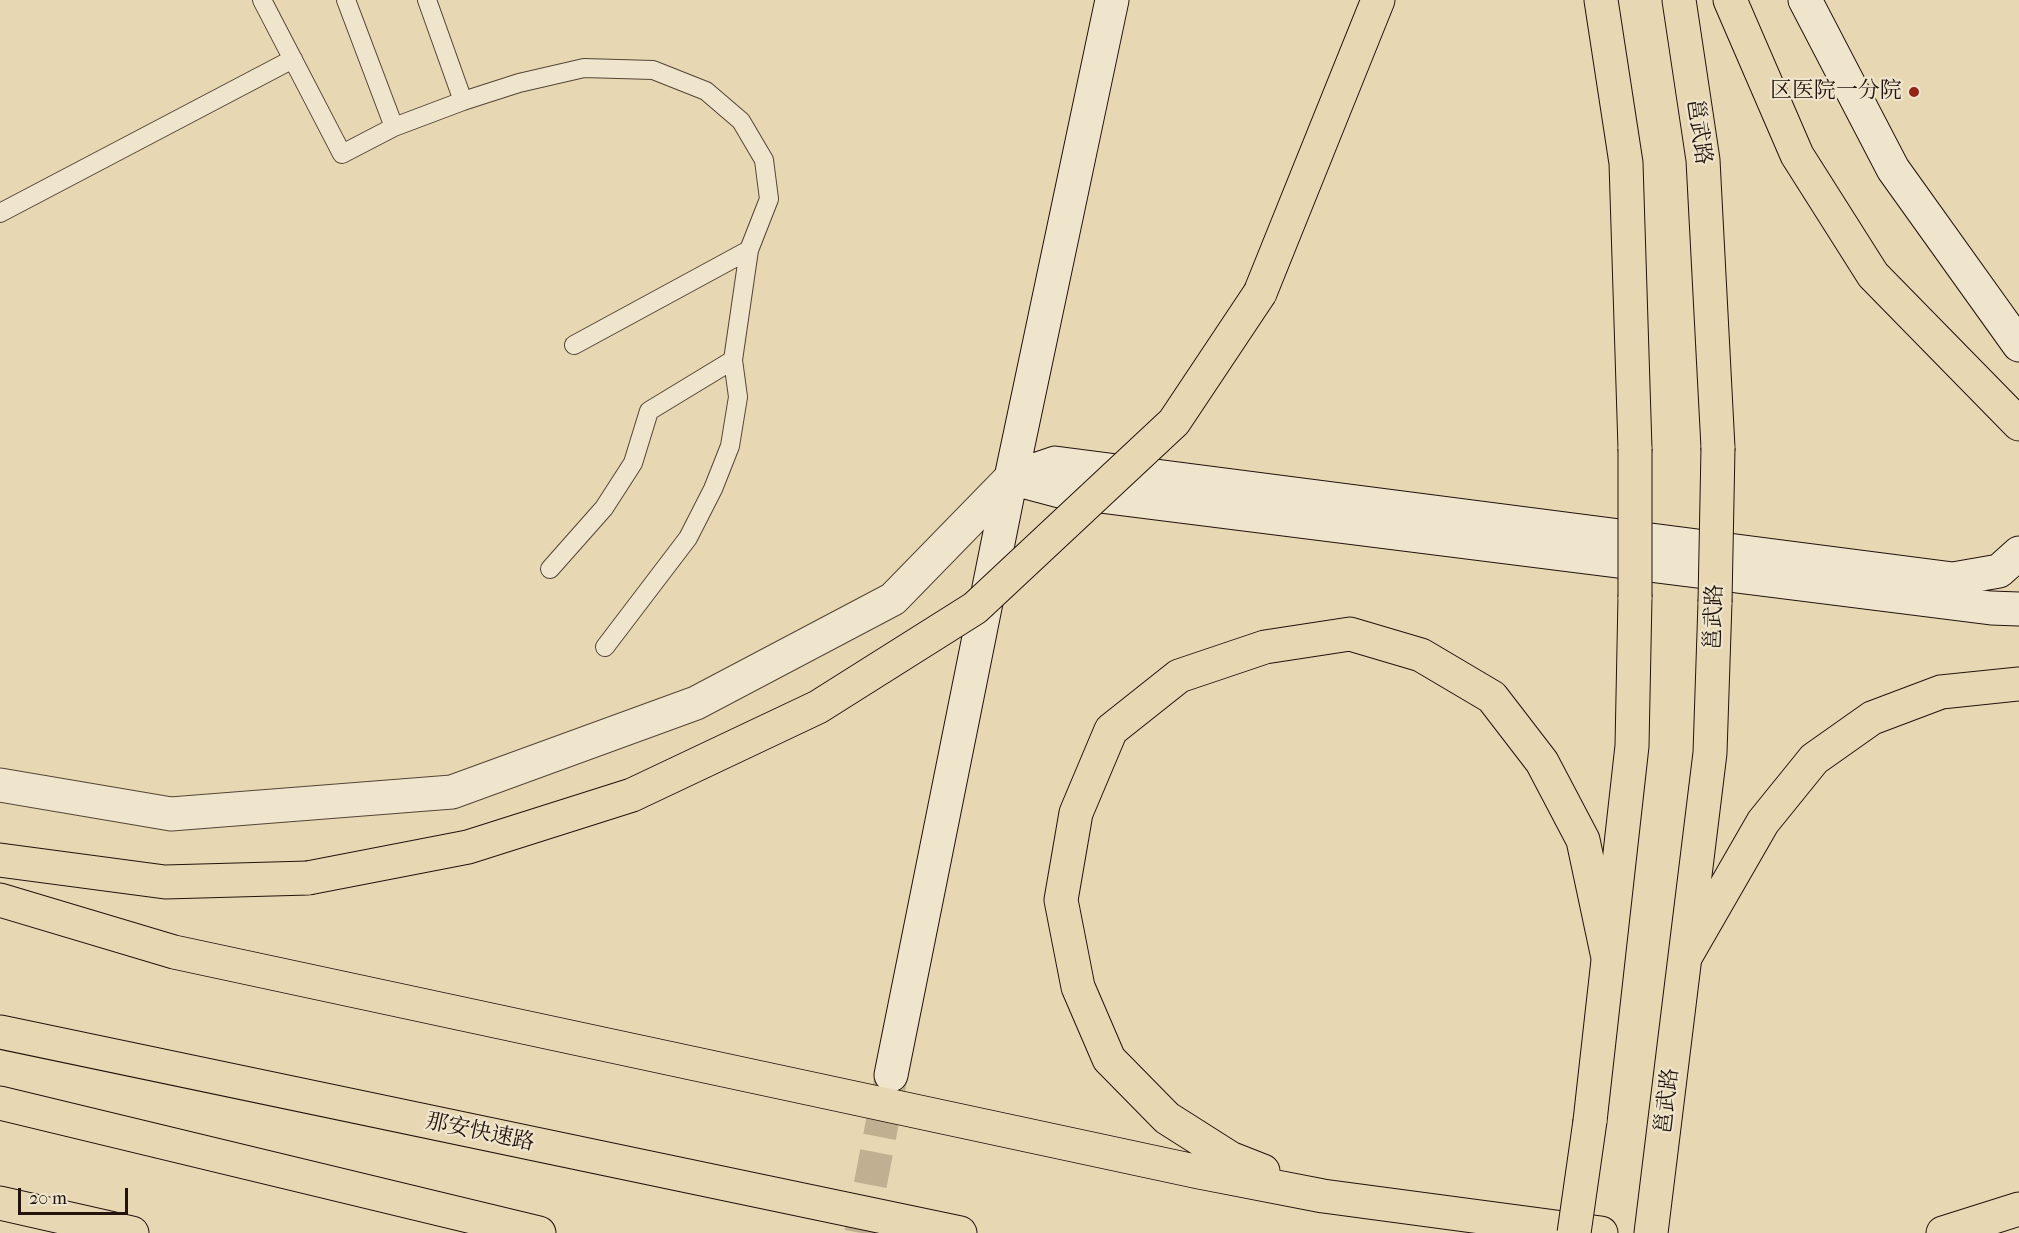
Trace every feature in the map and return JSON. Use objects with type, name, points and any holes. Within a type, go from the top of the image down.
[{"type":"main road","points":[[0,860],[165,882],[309,878],[468,847],[632,795],[818,707],[975,608],[1174,422],[1260,294],[1378,0]]},
{"type":"main road","points":[[1574,1233],[1590,1121],[1607,953],[1632,746],[1635,449],[1626,163],[1601,0]]},
{"type":"main road","name":"邕武路","points":[[1651,1233],[1710,753],[1715,602],[1718,448],[1703,160],[1679,0]]},
{"type":"main road","points":[[1730,0],[1797,155],[1873,275],[2011,415]]},
{"type":"main road","points":[[1323,1196],[1221,1152],[1167,1118],[1110,1059],[1078,987],[1061,900],[1076,813],[1111,730],[1179,676],[1265,647],[1350,634],[1421,655],[1492,698],[1542,762],[1583,840],[1607,953]]},
{"type":"main road","points":[[1687,954],[1763,822],[1814,759],[1872,718],[1941,692],[2019,684]]},
{"type":"main road","points":[[0,900],[174,952],[1117,1155],[1323,1196],[1601,1233]]},
{"type":"main road","name":"那安快速路","points":[[0,1032],[960,1233]]},
{"type":"main road","points":[[0,1103],[539,1233]]},
{"type":"main road","points":[[0,1203],[132,1233]]},
{"type":"main road","points":[[1943,1233],[2019,1209]]},
{"type":"main road","points":[[0,1222],[37,1233]]},
{"type":"street","points":[[891,1076],[1011,478],[1112,0]]},
{"type":"street","points":[[1806,0],[1893,169],[2019,345]]},
{"type":"street","points":[[0,785],[171,814],[452,792],[696,703],[893,599],[1011,478],[1055,463],[1953,579],[1999,571],[2019,553]]},
{"type":"street","points":[[1011,478],[1060,491],[1991,608],[2019,609]]},
{"type":"lane","points":[[262,0],[342,153],[394,127],[463,101],[519,83],[584,68],[653,70],[706,91],[741,121],[764,160],[769,199],[749,250],[733,360],[738,397],[730,446],[713,489],[688,538],[605,647]]},
{"type":"lane","points":[[346,0],[394,127]]},
{"type":"lane","points":[[427,0],[463,101]]},
{"type":"lane","points":[[0,213],[293,59]]},
{"type":"lane","points":[[574,345],[749,250]]},
{"type":"lane","points":[[550,570],[604,508],[633,462],[649,411],[733,360]]},
{"type":"tunnel","points":[[861,1233],[891,1077]]},
{"type":"place","name":"区医院一分院","points":[[1914,92]]}]
